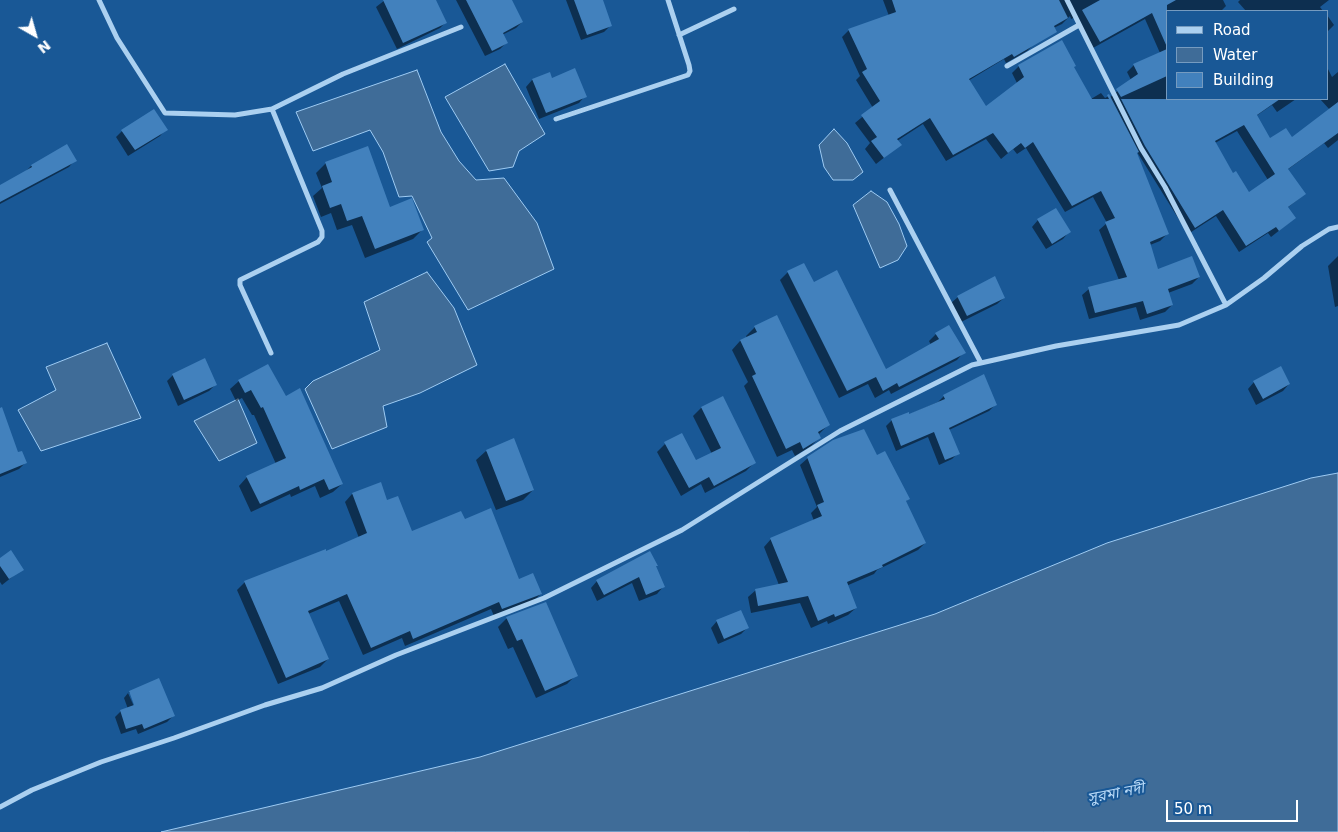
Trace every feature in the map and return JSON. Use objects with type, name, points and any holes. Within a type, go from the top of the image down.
[{"type":"street","points":[[99,0],[116,38],[165,113],[235,115],[272,109],[343,74],[461,28]]},
{"type":"street","points":[[556,119],[688,75],[690,71],[689,65],[668,0]]},
{"type":"street","points":[[1067,0],[1141,148],[1164,187],[1226,304]]},
{"type":"street","points":[[679,35],[734,9]]},
{"type":"street","points":[[1007,66],[1079,25]]},
{"type":"street","points":[[271,353],[240,285],[240,280],[318,242],[322,237],[322,231],[272,109]]},
{"type":"street","points":[[890,190],[981,363]]},
{"type":"street","points":[[0,807],[32,790],[101,762],[265,705],[322,688],[396,655],[544,598],[682,530],[840,431],[972,365],[1056,346],[1179,325],[1226,304],[1264,278],[1302,246],[1329,229],[1338,227]]},
{"type":"water","points":[[505,64],[545,134],[519,151],[513,167],[489,171],[445,97]]},
{"type":"water","points":[[417,70],[441,132],[459,161],[476,180],[504,178],[537,223],[554,269],[468,310],[427,242],[432,238],[412,196],[399,197],[383,152],[370,130],[313,151],[296,112]]},
{"type":"water","points":[[834,129],[847,143],[863,172],[853,180],[833,180],[824,167],[819,145]]},
{"type":"water","points":[[871,191],[887,202],[899,224],[907,246],[898,260],[880,268],[853,205]]},
{"type":"water","points":[[427,272],[454,308],[477,365],[420,393],[383,406],[387,427],[332,449],[305,389],[313,381],[380,350],[364,302]]},
{"type":"water","points":[[107,343],[141,418],[41,451],[18,410],[56,390],[46,367]]},
{"type":"water","points":[[238,399],[257,443],[219,461],[194,421]]},
{"type":"water","name":"সুরমা নদী","points":[[1338,473],[1338,832],[161,832],[480,757],[935,614],[1107,543],[1311,478]]},
{"type":"building","points":[[383,0],[436,0],[447,23],[403,43]]},
{"type":"building","points":[[466,0],[512,0],[523,22],[503,33],[508,43],[492,51]]},
{"type":"building","points":[[574,0],[603,0],[612,26],[587,35]]},
{"type":"building","points":[[892,0],[1059,0],[1068,18],[1054,26],[1057,32],[1014,57],[1012,54],[969,79],[986,106],[1024,77],[1018,65],[1062,40],[1076,66],[1074,67],[1092,99],[1109,99],[1107,95],[1109,94],[1139,152],[1137,153],[1169,234],[1150,242],[1158,269],[1192,256],[1200,277],[1168,289],[1173,305],[1147,314],[1143,301],[1095,313],[1088,287],[1127,277],[1105,222],[1115,218],[1101,191],[1072,206],[1033,142],[1025,148],[1021,143],[1008,153],[993,133],[953,155],[930,118],[897,139],[902,145],[884,158],[871,141],[877,137],[861,115],[880,101],[862,72],[867,69],[848,29],[896,12]]},
{"type":"building","points":[[1100,0],[1176,0],[1167,5],[1166,45],[1152,13],[1100,42],[1082,10]]},
{"type":"building","points":[[1166,49],[1166,76],[1121,97],[1116,89],[1138,74],[1133,64]]},
{"type":"building","points":[[575,68],[587,97],[546,113],[532,79],[550,72],[552,78]]},
{"type":"building","points":[[1121,99],[1279,100],[1257,115],[1270,138],[1286,128],[1292,137],[1338,102],[1338,133],[1288,169],[1306,194],[1288,207],[1296,218],[1279,231],[1276,227],[1246,246],[1223,210],[1195,228],[1145,146]],"holes":[[[1244,125],[1275,174],[1249,192],[1236,171],[1233,173],[1215,141]]]},
{"type":"building","points":[[154,109],[168,130],[135,150],[121,130]]},
{"type":"building","points":[[67,144],[77,161],[0,202],[0,185]]},
{"type":"building","points":[[368,146],[390,207],[412,198],[424,230],[375,249],[362,216],[347,221],[341,204],[330,208],[322,186],[332,182],[325,162]]},
{"type":"building","points":[[1056,208],[1071,232],[1052,244],[1037,219]]},
{"type":"building","points":[[804,263],[814,282],[837,270],[886,369],[939,339],[935,333],[949,325],[966,353],[899,387],[897,383],[883,391],[876,377],[847,391],[787,271]]},
{"type":"building","points":[[995,276],[1005,298],[967,316],[957,296]]},
{"type":"building","points":[[777,315],[830,425],[818,432],[821,438],[803,449],[800,442],[786,449],[752,376],[756,374],[740,340],[757,332],[754,326]]},
{"type":"building","points":[[205,358],[217,385],[184,400],[172,374]]},
{"type":"building","points":[[268,364],[286,396],[300,388],[343,484],[329,490],[324,479],[300,490],[299,486],[260,504],[246,476],[286,458],[263,407],[261,408],[251,390],[245,393],[238,380]]},
{"type":"building","points":[[1281,366],[1290,384],[1263,399],[1253,381]]},
{"type":"building","points":[[984,374],[997,405],[949,428],[960,454],[945,460],[934,432],[901,446],[891,419],[909,412],[909,414],[945,399],[943,395]]},
{"type":"building","points":[[723,396],[756,463],[714,486],[709,477],[689,488],[664,442],[682,433],[696,460],[721,448],[701,407]]},
{"type":"building","points":[[2,407],[18,452],[22,451],[27,463],[0,474],[0,408]]},
{"type":"building","points":[[864,429],[877,455],[885,451],[910,499],[906,501],[926,543],[882,565],[883,567],[847,582],[857,608],[835,617],[834,614],[818,621],[808,596],[758,606],[755,589],[788,582],[770,538],[822,516],[817,505],[824,502],[807,457],[833,440]]},
{"type":"building","points":[[514,438],[534,490],[506,501],[486,450]]},
{"type":"building","points":[[381,482],[387,500],[398,496],[412,531],[461,511],[465,519],[491,508],[519,579],[533,573],[542,594],[502,609],[499,602],[413,639],[410,631],[371,648],[347,594],[308,611],[329,659],[286,678],[244,581],[326,549],[326,551],[367,533],[352,493]]},
{"type":"building","points":[[11,550],[24,570],[9,579],[0,566],[0,558]]},
{"type":"building","points":[[650,551],[658,566],[656,566],[665,587],[646,595],[639,577],[604,595],[596,580]]},
{"type":"building","points":[[546,602],[578,676],[545,691],[522,639],[517,641],[506,617]]},
{"type":"building","points":[[741,610],[749,628],[724,639],[716,620]]},
{"type":"building","points":[[159,678],[175,716],[144,729],[142,724],[126,729],[120,710],[134,705],[129,691]]}]
